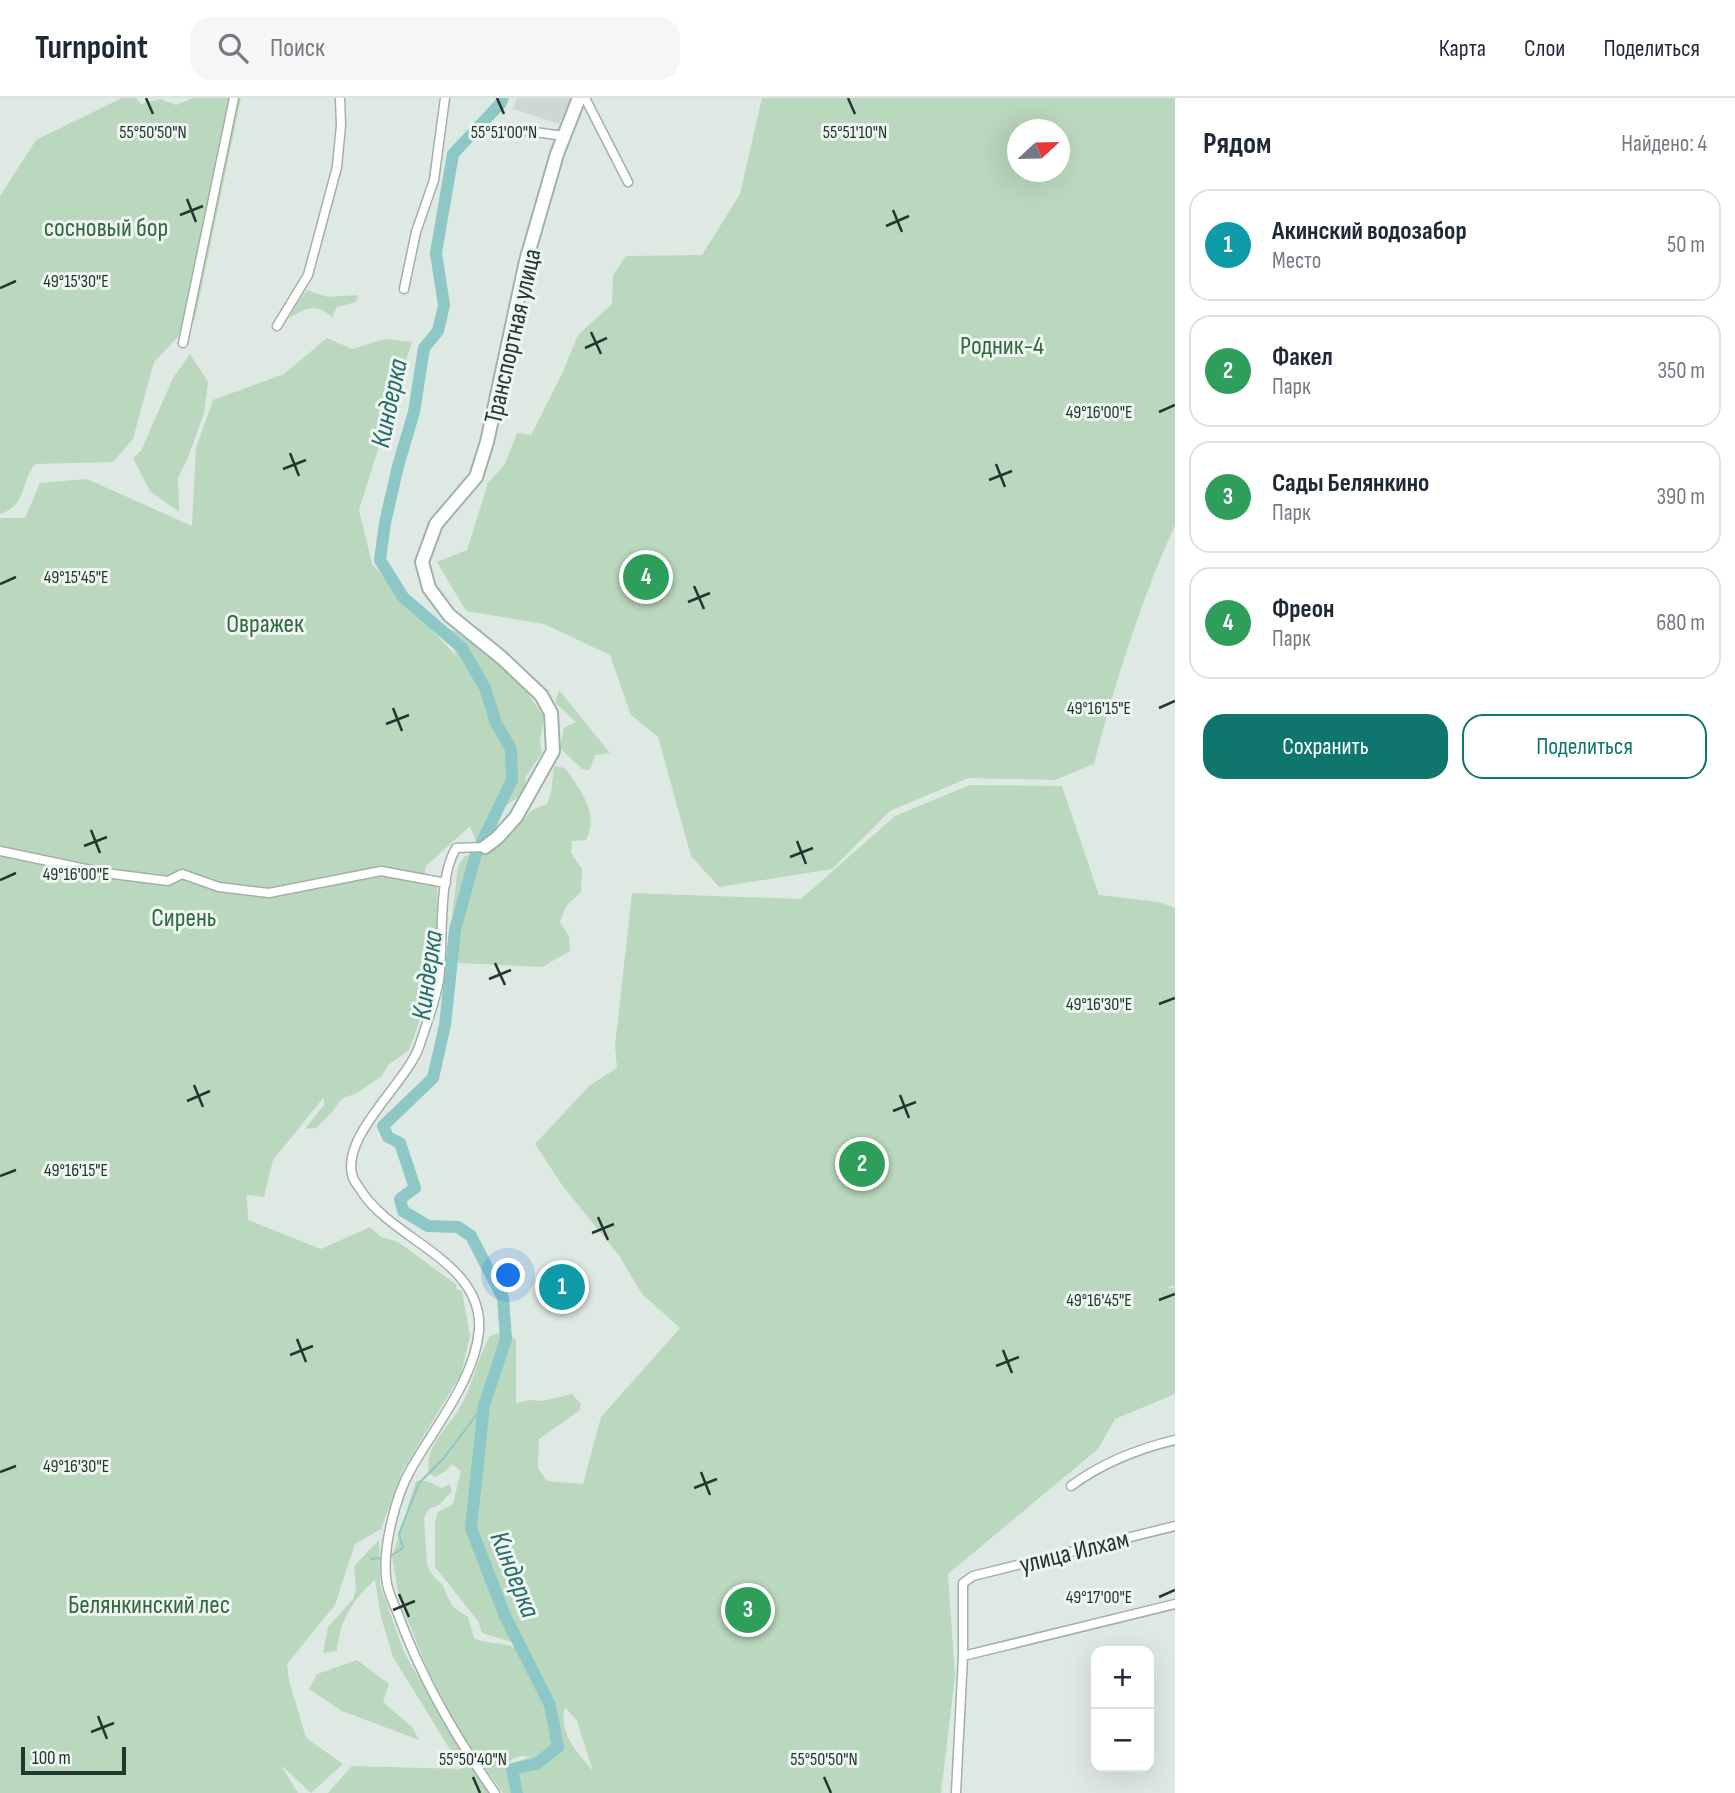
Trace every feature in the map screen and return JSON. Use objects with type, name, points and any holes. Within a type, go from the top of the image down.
[{"type":"street","points":[[183,343],[234,98]]},
{"type":"street","points":[[276,326],[308,275],[337,167],[341,125],[340,98]]},
{"type":"street","points":[[404,289],[416,232],[434,180],[445,98]]},
{"type":"street","name":"Транспортная улица","points":[[485,847],[516,817],[553,751],[551,713],[541,695],[502,658],[449,615],[429,588],[422,562],[436,524],[476,477],[487,442],[526,261],[564,136],[579,98]]},
{"type":"street","points":[[585,98],[628,182]]},
{"type":"street","points":[[527,131],[564,136]]},
{"type":"street","points":[[485,847],[456,848],[450,859],[439,982],[418,1050],[356,1142],[353,1178],[369,1202],[389,1221],[443,1259],[471,1292],[478,1313],[479,1331],[466,1377],[409,1473],[387,1535],[387,1583],[410,1648],[470,1758],[495,1793]]},
{"type":"street","points":[[0,851],[87,871],[168,881],[182,874],[219,887],[269,893],[381,871],[446,883]]},
{"type":"street","points":[[1071,1486],[1113,1460],[1175,1440]]},
{"type":"street","name":"улица Илхам","points":[[963,1657],[963,1583],[973,1576],[1175,1526]]},
{"type":"street","points":[[956,1793],[963,1657],[1175,1604]]},
{"type":"shaded area","points":[[517,98],[572,98],[559,124],[513,109]]},
{"type":"green space","name":"сосновый бор","points":[[122,98],[136,98],[141,104],[160,99],[176,105],[193,98],[241,98],[195,319],[154,362],[133,439],[113,462],[35,464],[15,505],[0,514],[0,196],[36,140]]},
{"type":"green space","name":"Родник-4","points":[[762,98],[1175,98],[1175,525],[1129,643],[1094,764],[1055,780],[968,778],[890,811],[832,869],[719,887],[691,856],[658,737],[631,715],[610,655],[544,624],[466,611],[437,562],[467,550],[488,483],[505,464],[517,433],[531,435],[562,374],[578,335],[612,304],[613,275],[626,256],[702,255],[740,194]]},
{"type":"green space","points":[[307,290],[328,297],[358,295],[356,302],[337,307],[332,317],[321,310],[311,308],[290,318],[293,309]]},
{"type":"green space","points":[[327,338],[352,349],[385,339],[412,342],[359,510],[372,564],[456,656],[448,629],[467,635],[527,692],[544,717],[540,740],[542,753],[525,778],[528,791],[505,806],[493,836],[477,843],[470,826],[426,866],[423,885],[437,886],[438,934],[432,987],[409,1050],[388,1065],[382,1076],[357,1093],[341,1099],[316,1128],[305,1129],[324,1105],[324,1097],[273,1160],[264,1197],[247,1195],[248,1220],[321,1249],[370,1227],[381,1237],[398,1242],[457,1285],[456,1289],[462,1291],[470,1336],[461,1374],[403,1470],[381,1529],[355,1544],[335,1605],[287,1664],[306,1738],[343,1764],[311,1793],[281,1765],[298,1793],[0,1793],[0,518],[25,518],[40,483],[87,479],[192,526],[196,448],[213,400],[284,374]]},
{"type":"green space","points":[[190,354],[208,382],[204,413],[178,478],[179,512],[150,491],[133,458],[141,451],[173,378]]},
{"type":"green space","points":[[559,690],[610,753],[595,755],[590,770],[582,769],[560,748],[564,728],[576,722],[555,702]]},
{"type":"green space","points":[[554,766],[565,768],[577,784],[591,821],[586,840],[572,841],[571,853],[582,869],[581,892],[566,906],[560,922],[569,936],[570,951],[542,967],[459,963],[448,952],[458,866],[465,856],[488,852],[532,810],[547,804]]},
{"type":"green space","points":[[970,785],[1062,786],[1099,895],[1159,902],[1175,908],[1175,1286],[1165,1287],[1175,1288],[1175,1394],[1115,1419],[1098,1449],[948,1574],[955,1676],[941,1793],[514,1793],[510,1768],[516,1762],[530,1757],[519,1756],[506,1766],[512,1793],[503,1793],[467,1743],[426,1666],[399,1598],[392,1557],[416,1481],[427,1481],[442,1488],[449,1484],[452,1491],[439,1505],[429,1509],[424,1518],[427,1565],[442,1584],[452,1606],[468,1617],[474,1638],[515,1648],[512,1642],[482,1633],[478,1621],[435,1567],[435,1521],[438,1512],[453,1504],[461,1471],[452,1464],[435,1477],[429,1474],[434,1444],[463,1402],[490,1336],[505,1331],[516,1340],[516,1403],[542,1401],[572,1394],[581,1404],[579,1411],[539,1439],[538,1468],[547,1481],[583,1484],[601,1417],[680,1328],[642,1294],[620,1257],[562,1185],[535,1144],[589,1086],[617,1068],[615,1046],[632,893],[801,899],[895,816]],"holes":[[[565,1707],[577,1721],[593,1771],[570,1742],[564,1725]]]},
{"type":"green space","points":[[379,1540],[380,1585],[404,1652],[466,1761],[490,1793],[328,1793],[352,1766],[462,1769],[393,1657],[381,1617],[375,1580],[348,1612],[337,1651],[323,1653],[328,1627],[353,1599],[356,1589],[354,1566]]},
{"type":"green space","points":[[357,1660],[389,1684],[383,1702],[413,1728],[419,1740],[342,1711],[309,1689],[317,1674]]},
{"type":"waterway","name":"Киндерка","points":[[503,98],[453,154],[436,253],[444,305],[438,331],[424,348],[414,412],[398,466],[380,560],[403,597],[462,648],[485,688],[496,723],[511,749],[512,780],[476,854],[455,930],[445,1025],[433,1078],[383,1126],[388,1137],[400,1143],[415,1188],[400,1199],[403,1211],[428,1226],[458,1227],[471,1236],[503,1298],[506,1339],[484,1405],[471,1528],[505,1616],[550,1705],[558,1747],[536,1764],[512,1769],[517,1793]]},
{"type":"waterway","points":[[389,1557],[403,1548],[399,1534],[419,1483],[443,1459],[484,1405]]},
{"type":"waterway","points":[[371,1559],[383,1558]]},
{"type":"place","name":"Фреон","points":[[646,577]]},
{"type":"place","name":"Факел","points":[[862,1164]]},
{"type":"place","name":"Акинский водозабор","points":[[562,1287]]},
{"type":"place","name":"Сады Белянкино","points":[[748,1610]]},
{"type":"park label","name":"Овражек","points":[[265,623]]},
{"type":"park label","name":"Сирень","points":[[184,917]]},
{"type":"park label","name":"Белянкинский лес","points":[[149,1604]]}]
